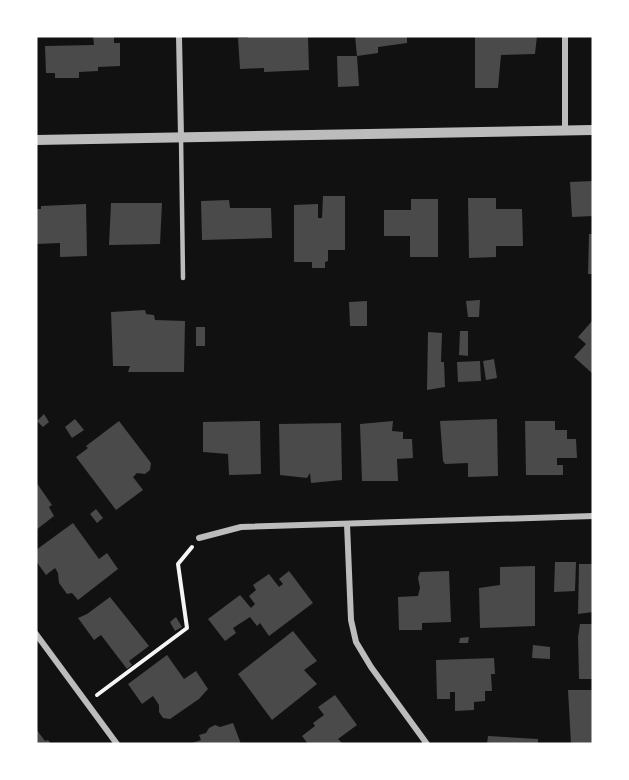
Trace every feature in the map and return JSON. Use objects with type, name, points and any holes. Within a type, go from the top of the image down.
[{"type":"street","points":[[179,36],[181,137]]},
{"type":"street","points":[[565,36],[566,130]]},
{"type":"street","points":[[36,140],[593,130]]},
{"type":"street","points":[[199,538],[241,526],[593,516]]},
{"type":"street","points":[[347,524],[351,620],[356,642],[371,667],[427,744]]},
{"type":"street","points":[[36,634],[117,744]]},
{"type":"lane","points":[[181,137],[183,278]]},
{"type":"path","points":[[87,703],[187,628],[178,564],[199,538]]},
{"type":"building","points":[[93,36],[114,36],[114,43],[120,43],[120,66],[98,67],[98,71],[79,72],[79,78],[55,78],[55,73],[46,73],[45,46],[94,45]]},
{"type":"building","points":[[248,36],[308,36],[309,70],[264,72],[264,68],[240,69],[238,38],[248,38]]},
{"type":"building","points":[[355,36],[407,36],[407,43],[378,47],[378,53],[357,56]]},
{"type":"building","points":[[475,36],[537,36],[535,54],[501,55],[498,88],[475,88]]},
{"type":"building","points":[[337,56],[357,56],[359,86],[338,87]]},
{"type":"building","points":[[593,181],[593,216],[572,217],[570,182]]},
{"type":"building","points":[[323,196],[345,196],[345,250],[328,250],[328,261],[325,262],[325,268],[312,268],[312,262],[294,262],[294,205],[318,204],[318,218],[322,218]]},
{"type":"building","points":[[468,198],[496,198],[496,209],[522,209],[523,246],[496,246],[496,257],[469,258]]},
{"type":"building","points":[[411,199],[438,199],[438,257],[410,257],[410,236],[384,236],[384,210],[411,210]]},
{"type":"building","points":[[229,200],[230,208],[271,208],[272,238],[202,240],[201,201]]},
{"type":"building","points":[[111,203],[162,203],[160,244],[109,245]]},
{"type":"building","points":[[86,204],[87,256],[60,257],[60,243],[36,244],[36,209],[41,209],[41,206]]},
{"type":"building","points":[[589,234],[593,234],[593,274],[588,274]]},
{"type":"building","points":[[480,300],[479,317],[468,317],[466,301]]},
{"type":"building","points":[[367,301],[367,326],[350,326],[349,302]]},
{"type":"building","points":[[145,310],[146,314],[154,315],[155,320],[185,321],[184,372],[128,372],[130,366],[113,366],[111,312]]},
{"type":"building","points":[[593,320],[593,374],[574,357],[586,344],[578,337]]},
{"type":"building","points":[[196,327],[205,327],[205,346],[196,346]]},
{"type":"building","points":[[460,331],[468,331],[468,356],[459,355]]},
{"type":"building","points":[[428,332],[442,333],[441,362],[444,362],[445,387],[427,390]]},
{"type":"building","points":[[494,359],[497,378],[486,380],[483,361]]},
{"type":"building","points":[[480,361],[481,381],[458,382],[457,362]]},
{"type":"building","points":[[44,414],[49,422],[43,427],[37,421]]},
{"type":"building","points":[[75,419],[84,430],[72,438],[65,427]]},
{"type":"building","points":[[497,419],[498,476],[468,477],[468,463],[445,464],[440,421]]},
{"type":"building","points":[[119,421],[151,463],[150,470],[145,474],[137,473],[133,477],[143,490],[116,510],[76,457],[88,448],[86,446]]},
{"type":"building","points":[[260,421],[261,474],[229,475],[228,454],[203,452],[203,422]]},
{"type":"building","points":[[393,421],[392,431],[403,432],[403,439],[412,439],[413,458],[397,459],[398,481],[362,481],[360,424]]},
{"type":"building","points":[[525,421],[555,421],[555,430],[567,430],[567,439],[576,439],[577,458],[557,458],[557,465],[563,465],[563,475],[526,475]]},
{"type":"building","points":[[341,423],[342,480],[311,483],[310,473],[307,478],[280,475],[279,424]]},
{"type":"building","points":[[36,482],[52,505],[49,507],[54,516],[36,530]]},
{"type":"building","points":[[96,509],[103,518],[97,523],[90,514]]},
{"type":"building","points":[[73,523],[99,559],[107,553],[118,569],[78,600],[72,593],[67,594],[59,583],[55,568],[46,575],[36,561],[36,550]]},
{"type":"building","points":[[555,562],[576,562],[575,591],[554,592]]},
{"type":"building","points":[[579,564],[593,564],[593,612],[578,614]]},
{"type":"building","points":[[535,566],[535,626],[480,628],[479,588],[500,585],[500,567]]},
{"type":"building","points":[[289,571],[313,603],[269,636],[260,623],[257,626],[250,617],[233,628],[236,633],[225,641],[208,619],[240,595],[251,608],[255,604],[249,596],[256,590],[253,585],[269,574],[279,587],[283,584],[279,579]]},
{"type":"building","points":[[449,571],[451,622],[422,623],[422,630],[399,630],[398,597],[418,596],[420,572]]},
{"type":"building","points":[[110,597],[149,646],[129,661],[132,665],[127,669],[101,635],[94,640],[78,618]]},
{"type":"building","points":[[176,617],[182,627],[175,631],[170,622]]},
{"type":"building","points":[[580,624],[593,624],[593,679],[579,679]]},
{"type":"building","points":[[293,631],[317,661],[304,670],[317,684],[272,720],[238,674]]},
{"type":"building","points":[[469,637],[468,643],[459,643],[460,638]]},
{"type":"building","points":[[533,645],[550,647],[550,659],[532,658]]},
{"type":"building","points":[[167,655],[184,679],[196,671],[208,689],[199,699],[170,719],[163,718],[153,696],[142,704],[128,684]]},
{"type":"building","points":[[494,658],[495,674],[491,674],[492,691],[485,691],[485,701],[474,702],[474,710],[455,711],[455,692],[450,692],[450,699],[437,699],[436,660]]},
{"type":"building","points":[[568,690],[593,690],[593,744],[571,744]]},
{"type":"building","points":[[335,695],[357,725],[338,739],[343,744],[308,744],[302,736],[315,726],[313,723],[324,715],[318,707]]},
{"type":"building","points":[[233,723],[241,744],[189,744],[201,740],[199,735],[206,733],[215,725],[220,727]]},
{"type":"building","points":[[36,729],[45,741],[48,740],[51,744],[36,744]]},
{"type":"building","points":[[488,736],[538,739],[538,744],[487,744]]}]
